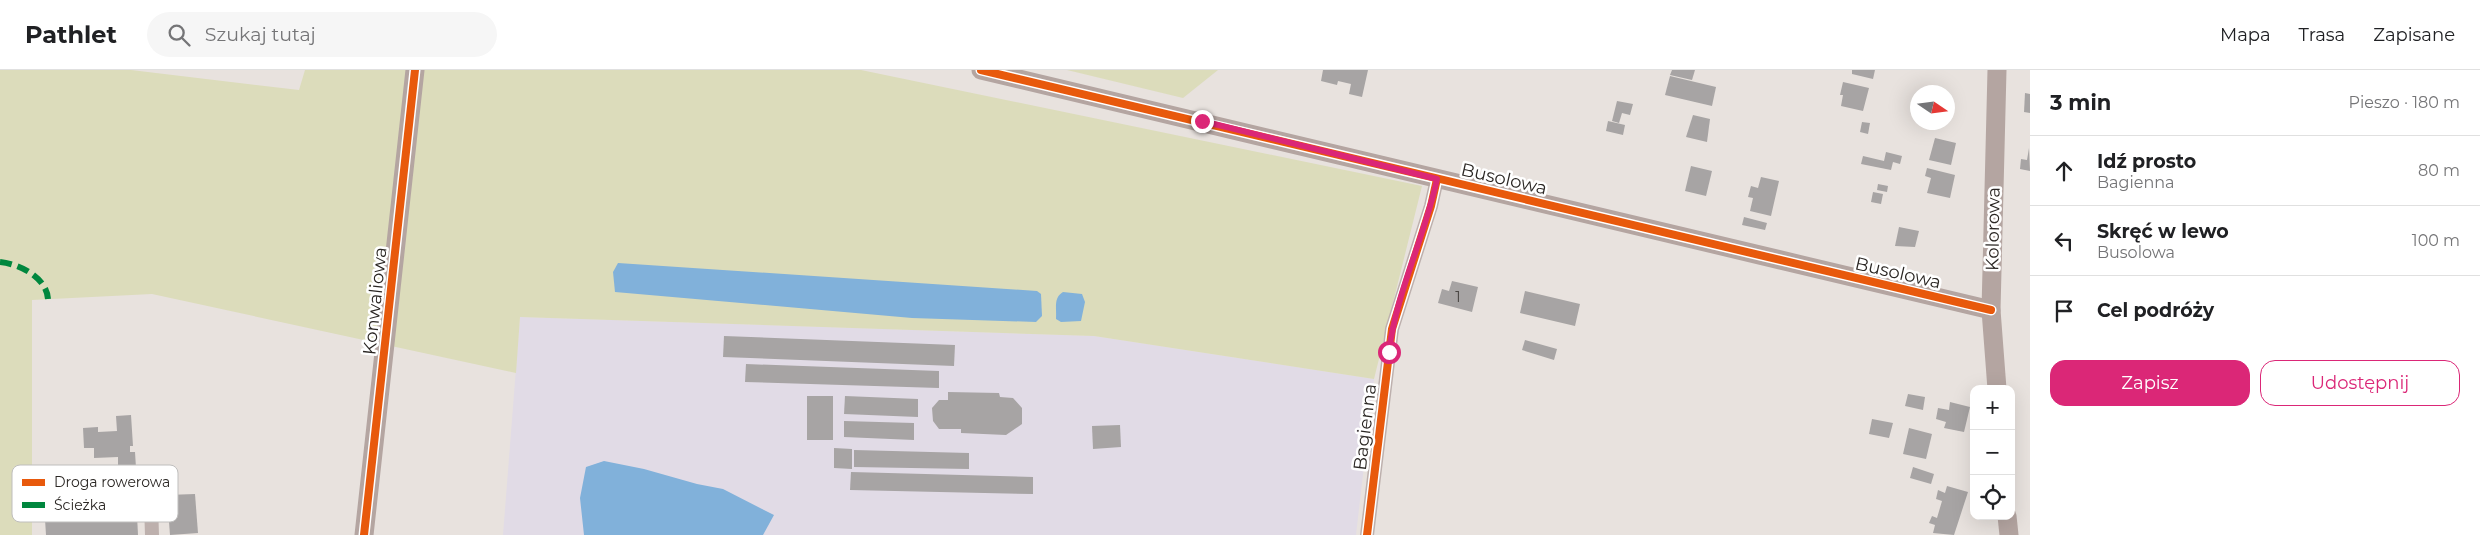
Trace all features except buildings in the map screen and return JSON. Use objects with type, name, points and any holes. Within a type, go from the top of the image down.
[{"type":"street","name":"Konwaliowa","points":[[364,535],[415,70]]},
{"type":"street","name":"Busolowa","points":[[981,70],[1991,310]]},
{"type":"street","name":"Kolorowa","points":[[1997,70],[1991,310],[1997,385]]},
{"type":"street","name":"Bagienna","points":[[1367,535],[1392,329],[1431,206],[1437,179]]},
{"type":"street","points":[[2007,520],[2009,535]]},
{"type":"street","points":[[152,522],[152,535]]},
{"type":"shaded area","points":[[520,317],[1094,336],[1374,379],[1356,535],[503,535]]},
{"type":"green space","points":[[0,70],[131,70],[299,90],[305,70],[861,70],[1422,186],[1374,379],[1094,336],[520,317],[516,373],[152,294],[32,300],[32,465],[12,465],[12,522],[32,522],[32,535],[0,535]]},
{"type":"green space","points":[[1067,70],[1218,70],[1183,98]]},
{"type":"water","points":[[618,263],[1037,291],[1041,294],[1042,316],[1036,322],[912,318],[615,292],[613,272]]},
{"type":"water","points":[[1063,292],[1082,294],[1085,302],[1081,321],[1061,322],[1056,319],[1057,300]]},
{"type":"water","points":[[604,461],[723,489],[774,515],[763,535],[584,535],[580,498],[586,467]]},
{"type":"marked path","points":[[0,262],[8,263],[31,273],[43,285],[48,299]]},
{"type":"cycle path","points":[[364,535],[415,70]]},
{"type":"cycle path","points":[[981,70],[1991,310]]},
{"type":"cycle path","points":[[1367,535],[1392,329],[1431,206],[1437,179]]},
{"type":"route","points":[[1202,121],[1437,179],[1431,206],[1392,329],[1389,352]]}]
